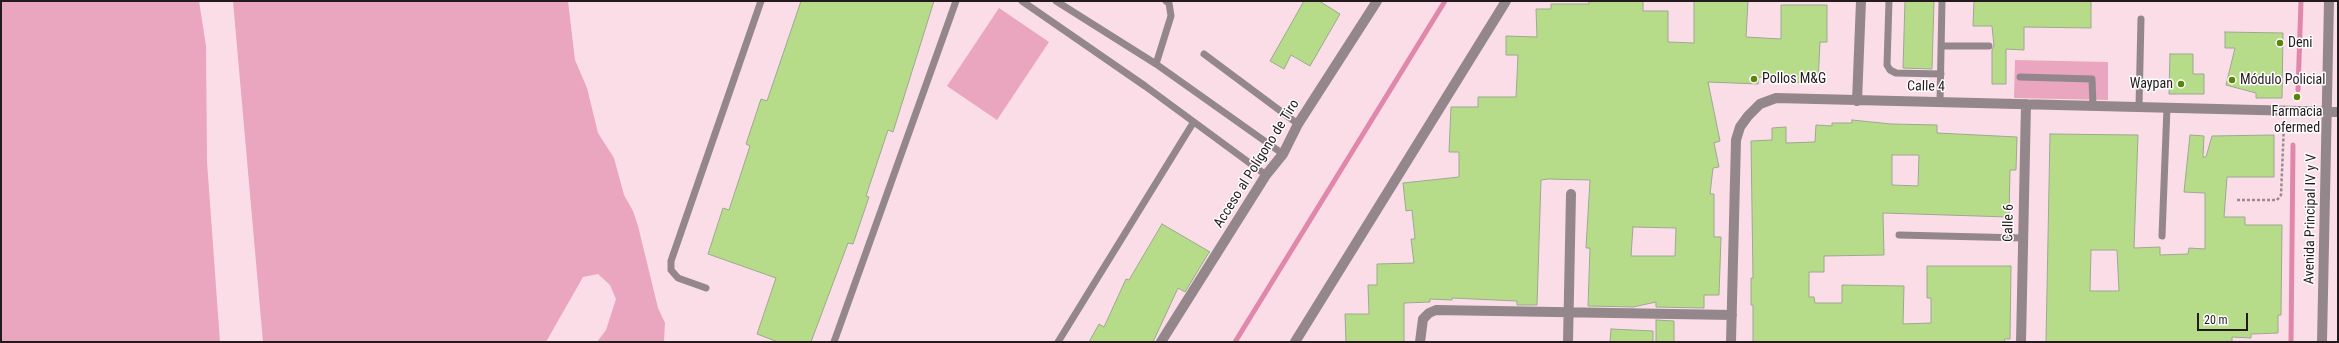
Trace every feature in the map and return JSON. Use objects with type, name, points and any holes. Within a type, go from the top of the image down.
[{"type":"street","name":"Acceso al Polígono de Tiro","points":[[1161,342],[1266,175],[1283,154],[1298,124],[1377,1]]},
{"type":"street","points":[[1295,342],[1506,1]]},
{"type":"street","points":[[1857,101],[1861,1]]},
{"type":"street","name":"Avenida Principal IV y V","points":[[2322,342],[2329,1]]},
{"type":"street","name":"Calle 4","points":[[1731,342],[1736,140],[1740,127],[1760,104],[1776,98],[1857,101],[2284,109],[2338,112]]},
{"type":"street","name":"Calle 6","points":[[2021,342],[2026,104]]},
{"type":"street","points":[[1568,342],[1571,194]]},
{"type":"street","points":[[1420,342],[1423,319],[1429,313],[1436,310],[1732,315]]},
{"type":"lane","points":[[706,288],[678,278],[671,270],[671,261],[761,1]]},
{"type":"lane","points":[[834,342],[956,1]]},
{"type":"lane","points":[[1022,1],[1145,86],[1193,123],[1266,175]]},
{"type":"lane","points":[[1056,1],[1156,64],[1283,154]]},
{"type":"lane","points":[[1156,64],[1171,16],[1169,3],[1166,1]]},
{"type":"lane","points":[[1889,1],[1887,64],[1890,70],[1896,73],[1941,74]]},
{"type":"lane","points":[[1940,102],[1942,1]]},
{"type":"lane","points":[[2139,106],[2141,19]]},
{"type":"lane","points":[[1941,46],[1989,46]]},
{"type":"lane","points":[[1204,54],[1298,124]]},
{"type":"lane","points":[[2020,77],[2092,79],[2093,105]]},
{"type":"lane","points":[[2162,236],[2167,107]]},
{"type":"lane","points":[[1058,342],[1193,123]]},
{"type":"lane","points":[[1899,235],[2023,238]]},
{"type":"path","points":[[2237,200],[2277,200],[2281,195],[2284,109]]},
{"type":"shaded area","points":[[1,1],[199,1],[206,46],[207,162],[220,342],[2,342]]},
{"type":"shaded area","points":[[233,1],[568,1],[575,60],[587,88],[598,133],[614,158],[624,195],[633,211],[638,226],[658,308],[665,323],[664,342],[597,342],[606,330],[616,299],[610,285],[598,274],[583,277],[546,342],[263,342]]},
{"type":"shaded area","points":[[999,8],[1049,42],[997,120],[947,86]]},
{"type":"shaded area","points":[[2015,60],[2108,62],[2108,100],[2014,98]]},
{"type":"building","points":[[801,1],[934,1],[893,132],[888,130],[866,196],[869,197],[853,244],[848,243],[811,342],[778,342],[757,334],[776,278],[708,254],[723,208],[729,210],[750,146],[746,144],[761,99],[767,101]]},
{"type":"building","points":[[1304,1],[1319,1],[1340,14],[1310,66],[1291,55],[1284,69],[1270,61]]},
{"type":"building","points":[[1589,1],[1643,1],[1643,11],[1668,11],[1668,42],[1694,43],[1694,1],[1748,1],[1746,37],[1781,39],[1781,5],[1827,5],[1827,42],[1820,42],[1818,83],[1794,82],[1794,79],[1759,77],[1758,84],[1708,82],[1720,141],[1714,143],[1719,167],[1713,168],[1710,194],[1714,194],[1714,237],[1721,237],[1719,295],[1704,295],[1704,308],[1656,307],[1656,302],[1633,307],[1588,306],[1590,248],[1586,248],[1590,180],[1548,179],[1541,180],[1537,305],[1517,305],[1517,301],[1452,298],[1452,300],[1430,299],[1430,302],[1404,303],[1404,342],[1346,342],[1345,314],[1369,314],[1368,285],[1377,285],[1377,264],[1414,263],[1411,239],[1415,239],[1412,210],[1406,211],[1403,183],[1459,177],[1459,152],[1449,152],[1451,107],[1478,107],[1478,97],[1516,97],[1518,55],[1506,55],[1506,36],[1537,37],[1536,9],[1551,9],[1551,4],[1589,4]],"holes":[[[1633,227],[1676,228],[1675,256],[1631,256]]]},
{"type":"building","points":[[1905,1],[1934,1],[1932,69],[1903,68]]},
{"type":"building","points":[[1974,1],[2091,1],[2091,28],[2024,27],[2024,50],[2006,49],[2006,84],[1992,84],[1992,50],[1994,46],[1992,26],[1973,26]]},
{"type":"building","points":[[2225,32],[2283,33],[2282,98],[2256,98],[2256,93],[2226,85],[2235,48],[2225,48]]},
{"type":"building","points":[[2170,54],[2193,54],[2193,74],[2204,74],[2204,94],[2169,94]]},
{"type":"building","points":[[1852,120],[1891,124],[1937,125],[1937,133],[2017,137],[2016,170],[2010,170],[2009,217],[1883,213],[1884,255],[1824,256],[1824,272],[1809,272],[1809,297],[1814,297],[1815,303],[1842,303],[1842,285],[1904,286],[1903,324],[1931,323],[1931,298],[1927,298],[1927,266],[2011,266],[2010,339],[2005,339],[2004,342],[1753,342],[1753,305],[1751,305],[1751,278],[1753,278],[1751,141],[1772,140],[1772,128],[1786,127],[1786,143],[1815,142],[1816,125],[1832,126],[1832,123],[1852,123]],"holes":[[[1892,155],[1919,155],[1918,186],[1892,185]]]},
{"type":"building","points":[[2050,134],[2138,135],[2134,248],[2160,247],[2160,255],[2188,254],[2189,248],[2205,249],[2205,193],[2184,192],[2190,135],[2204,136],[2203,157],[2206,157],[2212,136],[2274,135],[2274,177],[2227,177],[2224,217],[2245,217],[2245,225],[2282,225],[2281,315],[2278,315],[2278,333],[2251,334],[2251,338],[2232,337],[2232,342],[2046,342]],"holes":[[[2091,250],[2117,250],[2119,291],[2090,291]]]},
{"type":"building","points":[[1162,224],[1210,252],[1185,292],[1178,288],[1153,342],[1089,342],[1099,324],[1104,327],[1126,279],[1129,280]]},
{"type":"building","points":[[1656,320],[1674,321],[1674,342],[1656,342]]},
{"type":"building","points":[[1611,329],[1653,331],[1653,342],[1610,342]]},
{"type":"waterway","points":[[1235,342],[1445,1]]},
{"type":"waterway","points":[[2298,90],[2301,1]]},
{"type":"waterway","points":[[2291,342],[2293,145]]},
{"type":"place","name":"Deni","points":[[2280,43]]},
{"type":"place","name":"Pollos M&G","points":[[1754,79]]},
{"type":"place","name":"Módulo Policial","points":[[2232,80]]},
{"type":"place","name":"Waypan","points":[[2181,84]]},
{"type":"place","name":"Farmacia ofermed","points":[[2297,97]]}]
